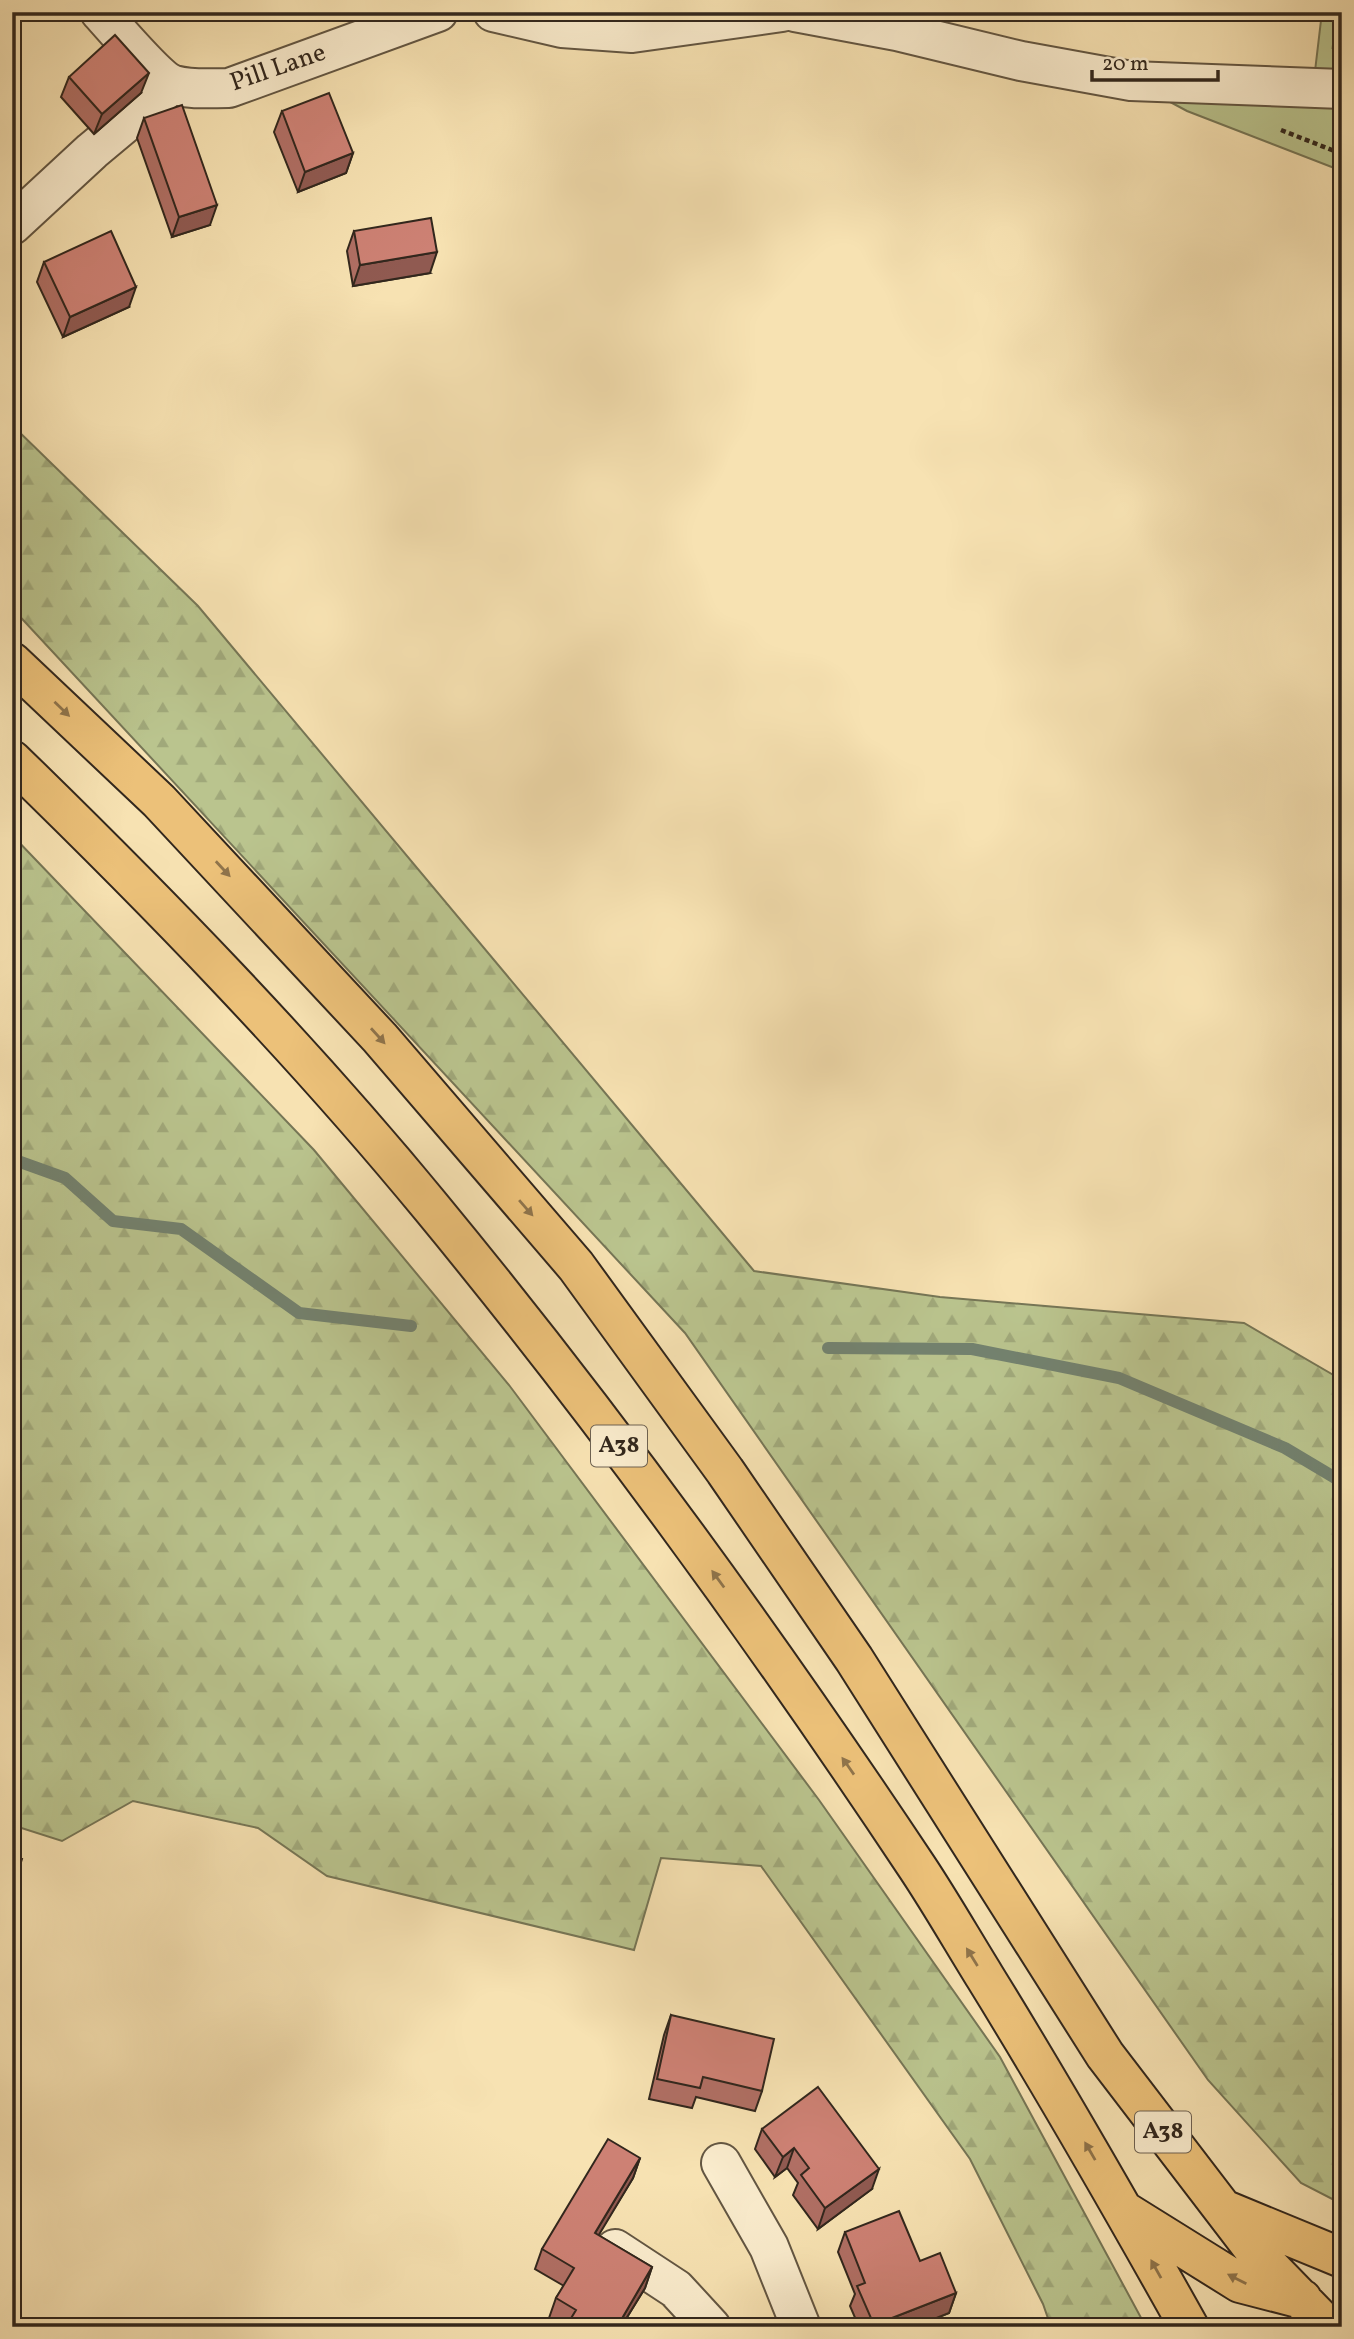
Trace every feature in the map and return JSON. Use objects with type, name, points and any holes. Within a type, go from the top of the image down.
[{"type":"highway","name":"A38","points":[[12,662],[159,801],[380,1038],[576,1266],[725,1471],[854,1658],[1105,2055],[1258,2255],[1328,2327]]},
{"type":"highway","name":"A38","points":[[12,760],[118,863],[265,1017],[428,1204],[576,1387],[734,1602],[919,1870],[1069,2114],[1189,2327]]},
{"type":"highway","points":[[1221,2208],[1342,2258]]},
{"type":"highway","points":[[1124,2210],[1240,2283],[1302,2299],[1342,2305]]},
{"type":"street","points":[[12,225],[92,151],[171,85],[141,58],[100,12]]},
{"type":"street","name":"Pill Lane","points":[[171,85],[198,89],[229,88],[438,12]]},
{"type":"street","points":[[493,12],[562,28],[632,33],[782,12]]},
{"type":"street","points":[[795,12],[897,30],[1021,61],[1131,81],[1342,89]]},
{"type":"street","points":[[721,2162],[769,2247],[801,2327]]},
{"type":"street","points":[[615,2249],[676,2289],[711,2327]]},
{"type":"green space","points":[[1322,12],[1342,12],[1342,171],[1187,111],[1131,81],[1313,88]]},
{"type":"green space","points":[[12,425],[198,606],[754,1271],[940,1297],[1244,1323],[1342,1380],[1342,2204],[1301,2183],[1208,2080],[685,1333],[12,608]]},
{"type":"green space","points":[[12,835],[314,1150],[509,1385],[819,1800],[1000,2057],[1146,2327],[1051,2327],[1043,2304],[970,2159],[761,1866],[661,1858],[634,1950],[327,1876],[258,1828],[133,1801],[62,1841],[12,1825]]},
{"type":"building","points":[[115,35],[149,73],[102,114],[69,77]]},
{"type":"building","points":[[329,93],[353,153],[305,172],[282,111]]},
{"type":"building","points":[[182,105],[217,205],[179,217],[144,118]]},
{"type":"building","points":[[431,218],[437,252],[360,265],[354,231]]},
{"type":"building","points":[[111,231],[136,287],[70,317],[44,262]]},
{"type":"building","points":[[12,1856],[22,1859],[15,1881],[12,1881]]},
{"type":"building","points":[[12,1931],[18,1933],[12,1946]]},
{"type":"building","points":[[671,2015],[774,2039],[762,2091],[703,2077],[700,2088],[657,2079]]},
{"type":"building","points":[[818,2087],[879,2169],[825,2208],[801,2175],[809,2168],[794,2148],[783,2157],[762,2129]]},
{"type":"building","points":[[608,2139],[640,2158],[595,2233],[652,2267],[617,2327],[568,2327],[576,2310],[556,2298],[574,2268],[542,2249]]},
{"type":"building","points":[[899,2211],[920,2261],[940,2253],[956,2293],[874,2325],[857,2286],[865,2283],[845,2232]]},
{"type":"waterway","points":[[12,1159],[65,1178],[113,1221],[181,1229],[299,1313],[411,1326]]},
{"type":"waterway","points":[[828,1348],[972,1349],[1119,1378],[1285,1448],[1342,1482]]}]
